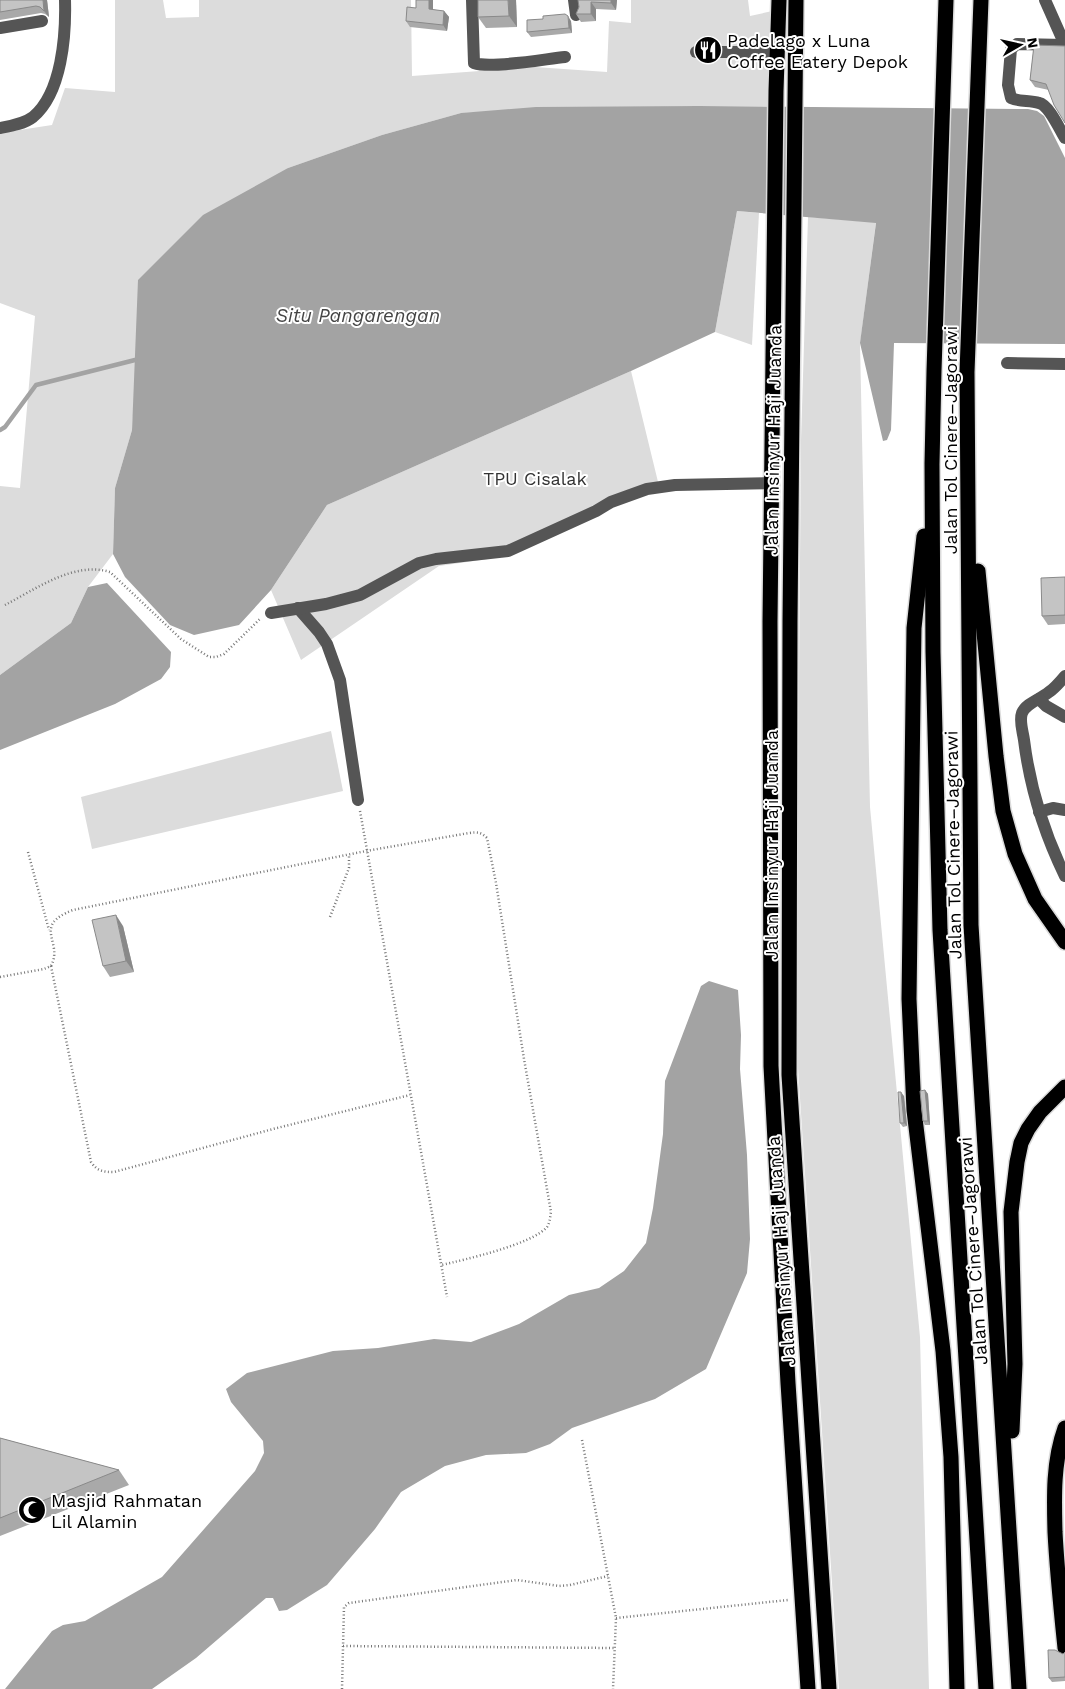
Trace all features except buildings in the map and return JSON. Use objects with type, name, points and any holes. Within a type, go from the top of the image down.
[{"type":"highway","name":"Jalan Insinyur Haji Juanda","points":[[779,0],[776,91],[770,622],[771,1066],[788,1383],[808,1689]]},
{"type":"highway","name":"Jalan Insinyur Haji Juanda","points":[[796,0],[790,621],[789,1075],[829,1689]]},
{"type":"highway","name":"Jalan Tol Cinere–Jagorawi","points":[[946,0],[932,464],[933,652],[940,930],[986,1689]]},
{"type":"highway","name":"Jalan Tol Cinere–Jagorawi","points":[[981,0],[967,372],[971,925],[1019,1689]]},
{"type":"highway","points":[[932,464],[914,628],[909,999],[914,1110],[943,1351],[950,1447],[957,1689]]},
{"type":"highway","points":[[969,488],[1003,811],[1015,854],[1035,899],[1065,942]]},
{"type":"highway","points":[[770,622],[790,621]]},
{"type":"highway","points":[[1008,1507],[1015,1364],[1011,1212],[1017,1162],[1021,1143],[1028,1129],[1040,1112],[1065,1087]]},
{"type":"highway","points":[[1065,1428],[1056,1458],[1054,1498],[1057,1568],[1065,1648]]},
{"type":"street","points":[[0,128],[32,118],[42,107],[50,93],[59,70],[66,21],[65,0]]},
{"type":"street","points":[[472,0],[474,63],[494,65],[565,57]]},
{"type":"street","points":[[574,0],[576,15]]},
{"type":"street","points":[[1045,0],[1065,45],[1017,44],[1010,49],[1008,85],[1011,98],[1019,101],[1041,103],[1065,138]]},
{"type":"street","points":[[0,28],[42,21]]},
{"type":"street","points":[[696,52],[777,52]]},
{"type":"street","points":[[1007,363],[1065,364]]},
{"type":"street","points":[[271,613],[326,604],[360,594],[419,563],[436,559],[508,551],[629,494],[647,489],[675,485],[772,483]]},
{"type":"street","points":[[298,608],[327,644],[340,680],[358,800]]},
{"type":"street","points":[[1065,676],[1055,688],[1026,708],[1022,713],[1021,720],[1026,760],[1044,830],[1065,876]]},
{"type":"street","points":[[1039,699],[1046,706],[1065,717]]},
{"type":"street","points":[[1039,812],[1053,808],[1065,810]]},
{"type":"path","points":[[5,605],[64,574],[103,570],[110,572],[150,612],[181,639],[203,654],[216,658],[224,654],[261,619],[271,613]]},
{"type":"path","points":[[358,800],[446,1297]]},
{"type":"path","points":[[50,932],[52,924],[57,918],[73,910],[349,854],[478,832],[483,834],[486,838],[496,883],[550,1221],[536,1235],[488,1254],[441,1265]]},
{"type":"path","points":[[28,852],[50,932],[54,954],[51,966],[91,1162],[96,1169],[102,1172],[114,1172],[273,1129],[410,1095]]},
{"type":"path","points":[[330,917],[349,868],[349,854]]},
{"type":"path","points":[[0,977],[51,966]]},
{"type":"path","points":[[582,1440],[616,1618],[613,1689]]},
{"type":"path","points":[[342,1689],[344,1607],[346,1604],[354,1601],[517,1580],[559,1586],[608,1576]]},
{"type":"path","points":[[616,1618],[802,1599]]},
{"type":"path","points":[[343,1646],[614,1648]]},
{"type":"green space","points":[[115,0],[163,0],[166,18],[199,17],[199,0],[411,0],[412,76],[535,67],[607,72],[609,21],[631,23],[631,0],[748,0],[750,16],[777,10],[770,106],[698,106],[461,113],[382,135],[288,168],[135,385],[132,430],[115,488],[113,554],[88,587],[71,623],[0,675],[0,486],[20,488],[35,316],[0,303],[0,133],[52,125],[65,88],[115,92]]},
{"type":"green space","points":[[737,211],[759,213],[752,345],[715,332]]},
{"type":"green space","points":[[808,217],[876,222],[860,344],[870,807],[920,1337],[929,1689],[839,1689],[796,1038],[801,440]]},
{"type":"green space","name":"TPU Cisalak","points":[[631,371],[659,486],[488,559],[439,566],[301,660],[271,590],[327,505]]},
{"type":"green space","points":[[331,731],[343,791],[92,849],[81,797]]},
{"type":"water","name":"Situ Pangarengan","points":[[698,106],[1028,109],[1037,111],[1044,116],[1065,158],[1065,344],[894,343],[891,430],[887,440],[883,441],[860,343],[876,223],[737,211],[715,332],[327,505],[271,590],[239,625],[194,635],[170,625],[125,577],[113,554],[115,488],[132,430],[138,280],[203,215],[288,168],[382,135],[461,113],[536,107]]},
{"type":"water","points":[[107,583],[171,652],[170,667],[161,679],[115,704],[0,750],[0,675],[71,623],[88,587]]},
{"type":"water","points":[[709,981],[738,990],[741,1035],[740,1069],[747,1155],[750,1239],[747,1273],[706,1369],[655,1399],[572,1428],[550,1444],[526,1453],[486,1455],[445,1466],[401,1492],[375,1529],[327,1585],[287,1610],[279,1611],[273,1598],[266,1598],[196,1658],[152,1689],[5,1689],[52,1631],[63,1625],[85,1621],[162,1577],[255,1471],[264,1453],[263,1441],[231,1402],[226,1389],[247,1373],[333,1351],[378,1348],[434,1339],[471,1342],[519,1324],[569,1295],[599,1288],[624,1271],[646,1243],[653,1208],[663,1134],[665,1081],[701,986]]},
{"type":"waterway","points":[[0,430],[5,427],[36,385],[135,360]]},
{"type":"place","name":"Padelago x Luna Coffee Eatery Depok","points":[[708,50]]},
{"type":"place","name":"Masjid Rahmatan Lil Alamin","points":[[32,1510]]}]
